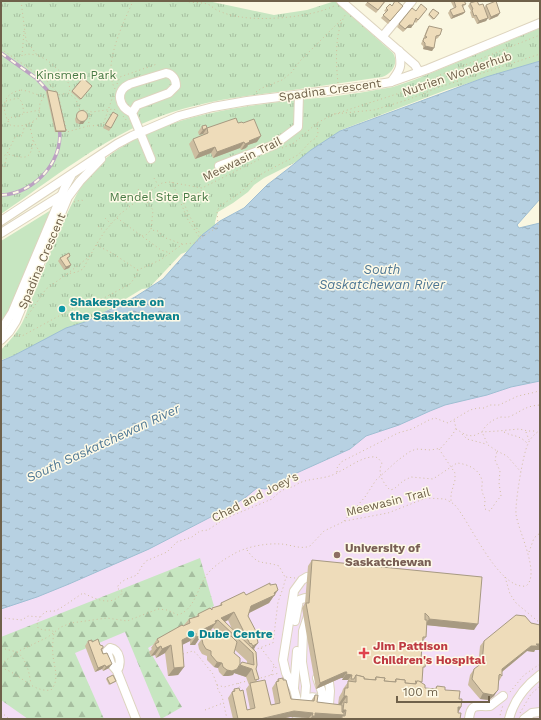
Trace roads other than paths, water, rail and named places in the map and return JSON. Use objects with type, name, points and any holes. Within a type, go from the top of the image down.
[{"type":"street","points":[[382,36],[412,1]]},
{"type":"street","points":[[344,4],[399,50],[415,65],[419,72]]},
{"type":"street","name":"Spadina Crescent","points":[[1,221],[117,144],[139,132],[179,116],[247,101],[327,92],[391,82],[540,23]]},
{"type":"street","points":[[391,82],[400,71],[401,64],[399,50]]},
{"type":"street","points":[[132,113],[136,105],[172,92],[176,86],[174,78],[166,73],[136,81],[124,86],[121,92],[120,99],[125,110],[132,113],[151,159]]},
{"type":"street","points":[[219,166],[274,145],[298,127],[299,95]]},
{"type":"street","name":"Spadina Crescent","points":[[1,233],[62,196],[80,181],[117,144]]},
{"type":"street","name":"Spadina Crescent","points":[[1,330],[12,313],[72,174]]},
{"type":"street","name":"Spadina Crescent","points":[[1,340],[9,332],[16,321],[68,197],[80,181]]},
{"type":"street","points":[[299,708],[294,689],[286,673],[283,660],[294,591],[304,579]]},
{"type":"street","points":[[286,673],[299,600],[305,598]]},
{"type":"street","points":[[297,719],[301,702],[304,699],[306,686],[302,662],[303,631],[312,610],[313,626]]},
{"type":"street","points":[[294,689],[298,634],[304,620]]},
{"type":"street","points":[[314,667],[326,702]]},
{"type":"street","points":[[328,719],[326,702],[329,668]]},
{"type":"street","points":[[117,671],[136,719]]},
{"type":"street","points":[[508,719],[518,697],[527,685],[540,675]]},
{"type":"street","points":[[469,719],[472,708],[478,705],[490,706],[505,697]]},
{"type":"street","points":[[304,699],[315,698],[326,702]]},
{"type":"street","points":[[522,718],[532,712],[540,712]]},
{"type":"water","name":"South Saskatchewan River","points":[[540,61],[540,199],[517,225],[519,228],[540,223],[540,381],[511,387],[487,395],[445,405],[399,425],[366,436],[350,449],[290,476],[277,485],[265,489],[257,488],[232,506],[149,549],[37,597],[1,609],[1,361],[66,328],[85,322],[135,297],[163,279],[202,235],[220,221],[244,208],[267,185],[311,150],[340,131],[486,77]]},
{"type":"railway","points":[[1,53],[36,78],[49,92],[51,101]]},
{"type":"railway","points":[[1,195],[14,193],[26,188],[37,181],[46,171],[54,160],[58,148],[60,135],[58,122]]},
{"type":"place","name":"Shakespeare on the Saskatchewan","points":[[62,309]]},
{"type":"place","name":"University of Saskatchewan","points":[[337,555]]},
{"type":"place","name":"Dube Centre","points":[[191,634]]},
{"type":"place","name":"Jim Pattison Children's Hospital","points":[[364,653]]},
{"type":"park label","name":"Kinsmen Park","points":[[76,75]]},
{"type":"park label","name":"Mendel Site Park","points":[[159,197]]}]
